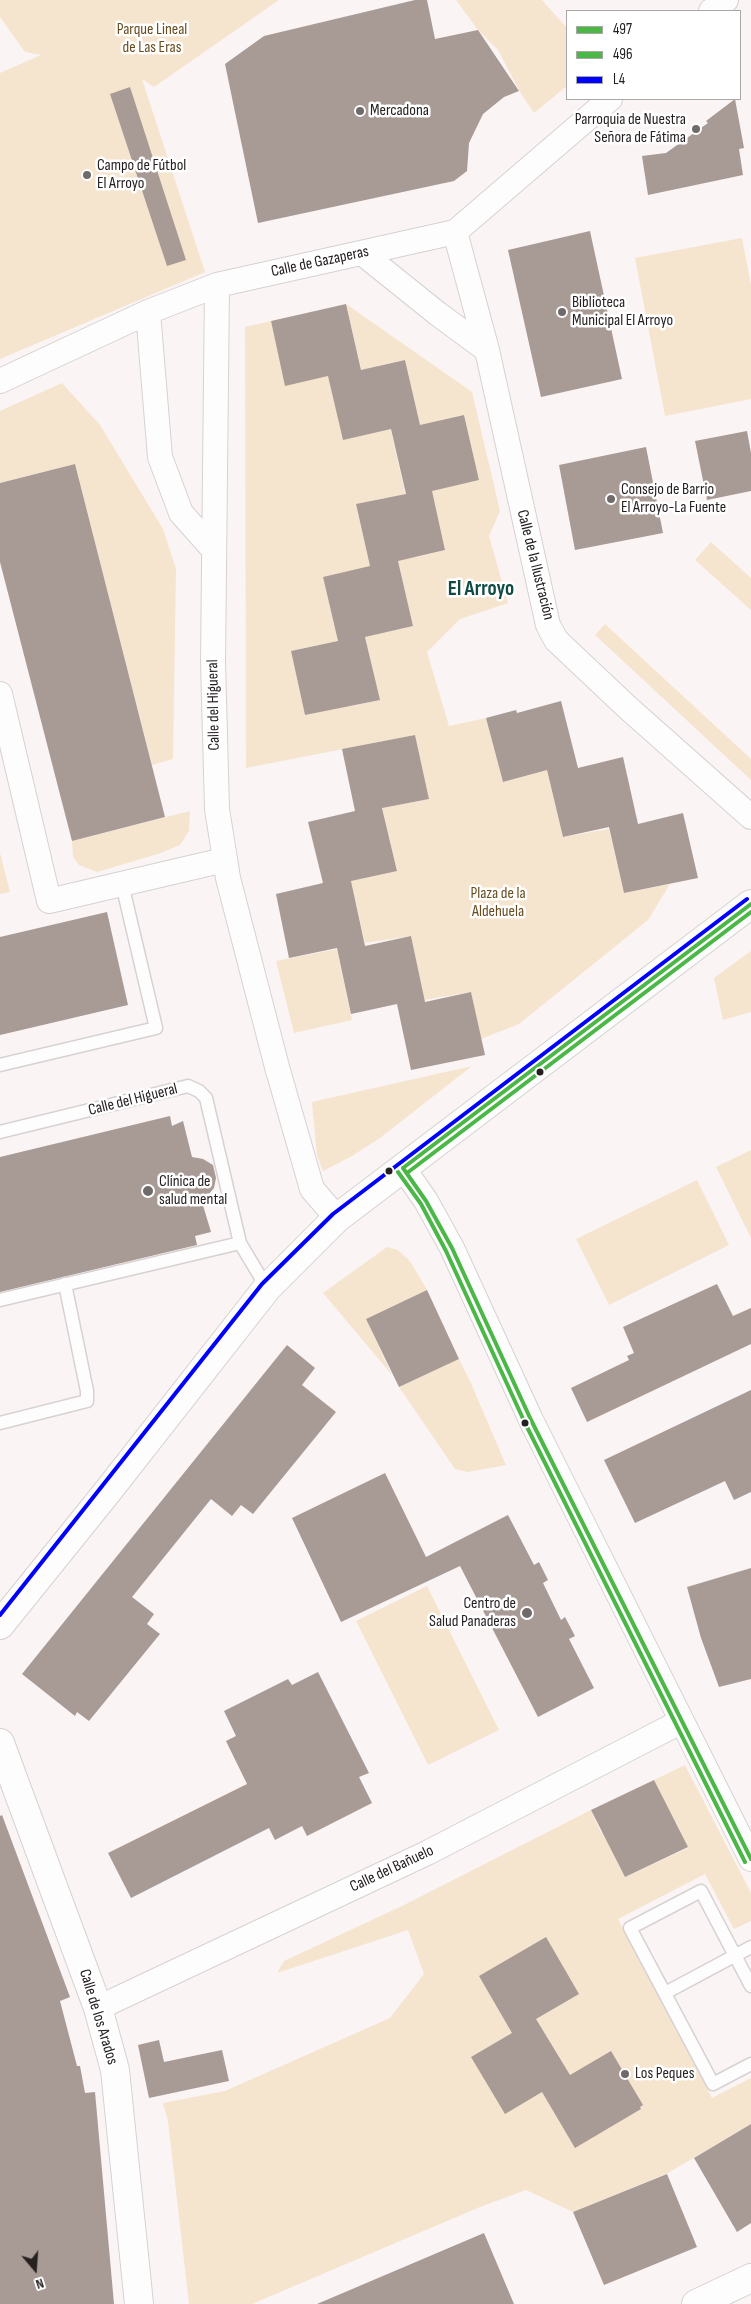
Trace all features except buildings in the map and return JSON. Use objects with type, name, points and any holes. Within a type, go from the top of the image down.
[{"type":"street","points":[[712,10],[726,0]]},
{"type":"street","name":"Calle de Gazaperas","points":[[0,381],[148,312],[217,285],[455,232],[609,100]]},
{"type":"street","name":"Calle de la Ilustración","points":[[455,232],[487,350],[548,625],[556,640],[627,707],[751,817]]},
{"type":"street","points":[[362,253],[438,314],[487,350]]},
{"type":"street","name":"Calle del Higueral","points":[[217,285],[214,550],[215,784],[224,860],[277,1067],[312,1188],[337,1218]]},
{"type":"street","points":[[148,312],[160,457],[181,513],[214,550]]},
{"type":"street","points":[[0,694],[49,902],[224,860]]},
{"type":"street","points":[[0,1625],[267,1288],[337,1218],[751,904]]},
{"type":"street","points":[[403,1168],[426,1201],[452,1248],[531,1420],[751,1859]]},
{"type":"street","name":"Calle del Bañuelo","points":[[98,2008],[426,1853],[682,1720]]},
{"type":"street","name":"Calle de los Arados","points":[[0,1743],[98,2008],[115,2070],[139,2304]]},
{"type":"street","points":[[696,2304],[751,2278]]},
{"type":"lane","points":[[0,1065],[156,1028],[122,884]]},
{"type":"lane","name":"Calle del Higueral","points":[[0,1132],[188,1086],[199,1091],[206,1098],[240,1243],[267,1288]]},
{"type":"lane","points":[[0,1300],[240,1243]]},
{"type":"lane","points":[[0,1423],[87,1401],[87,1391],[65,1284]]},
{"type":"lane","points":[[751,1986],[700,1891],[630,1928],[713,2084],[751,2064]]},
{"type":"lane","points":[[664,1993],[751,1947]]},
{"type":"green space","name":"Campo de Fútbol El Arroyo","points":[[0,0],[279,0],[154,87],[142,79],[205,272],[0,359],[0,73],[41,55],[25,52],[0,17]]},
{"type":"green space","points":[[456,0],[542,0],[566,27],[566,87],[534,113],[520,92],[498,50],[478,30]]},
{"type":"green space","points":[[742,238],[751,285],[751,399],[665,416],[635,258]]},
{"type":"green space","name":"Plaza de la Aldehuela","points":[[346,304],[472,392],[500,511],[489,536],[508,603],[460,619],[427,652],[449,726],[486,718],[503,782],[529,775],[545,763],[563,837],[609,829],[624,893],[670,884],[648,920],[519,1024],[481,1039],[471,992],[424,1000],[411,936],[365,943],[351,881],[397,870],[382,807],[429,799],[415,735],[246,768],[245,327],[271,321],[286,386],[326,363],[388,418],[407,502],[384,498],[356,505],[373,576],[323,577],[341,654],[319,645],[291,651],[305,715],[331,709],[348,693],[351,706],[379,700],[363,627],[386,632],[413,626],[396,553],[417,557],[445,550],[429,480],[451,486],[479,480],[464,415],[438,421],[421,431],[405,360],[378,366],[363,377]]},
{"type":"green space","points":[[62,383],[100,425],[163,529],[176,569],[173,759],[152,765],[75,464],[0,483],[0,411]]},
{"type":"green space","points":[[711,542],[751,578],[751,610],[695,560]]},
{"type":"green space","points":[[605,624],[751,759],[751,780],[595,635]]},
{"type":"green space","points":[[190,811],[189,831],[180,845],[158,854],[97,872],[79,865],[73,857],[72,841]]},
{"type":"green space","points":[[0,853],[10,892],[0,894]]},
{"type":"green space","points":[[337,949],[352,1020],[294,1033],[276,961]]},
{"type":"green space","points":[[751,951],[751,1012],[723,1020],[714,978]]},
{"type":"green space","points":[[472,1066],[380,1138],[352,1156],[323,1171],[317,1155],[312,1102]]},
{"type":"green space","points":[[751,1150],[751,1238],[716,1167]]},
{"type":"green space","points":[[697,1180],[729,1245],[609,1305],[576,1239]]},
{"type":"green space","points":[[387,1247],[398,1250],[410,1261],[427,1290],[366,1319],[392,1375],[323,1293]]},
{"type":"green space","points":[[459,1359],[506,1465],[468,1472],[455,1469],[399,1387]]},
{"type":"green space","points":[[427,1586],[499,1730],[428,1765],[356,1621]]},
{"type":"green space","points":[[685,1765],[751,1893],[751,1921],[734,1929],[705,1874],[618,1919],[712,2098],[751,2078],[751,2124],[668,2173],[573,2212],[526,2190],[480,2207],[252,2304],[189,2304],[168,2121],[163,2103],[225,2091],[390,2018],[424,1974],[408,1930],[277,1973],[284,1961],[402,1906],[591,1810],[601,1833],[614,1827],[613,1853],[625,1877],[688,1848],[676,1822],[664,1827],[665,1804],[654,1780]]},
{"type":"transit line","name":"L4","points":[[0,1615],[262,1284],[333,1214],[747,899]]},
{"type":"transit line","name":"497","points":[[403,1168],[751,904]]},
{"type":"transit line","name":"496","points":[[407,1173],[751,912]]},
{"type":"transit line","name":"497","points":[[403,1168],[426,1201],[452,1248],[531,1420],[751,1859]]},
{"type":"transit line","name":"496","points":[[398,1172],[421,1204],[446,1251],[525,1423],[745,1862]]},
{"type":"place","name":"Mercadona","points":[[360,111]]},
{"type":"place","name":"Parroquia de Nuestra Señora de Fátima","points":[[696,129]]},
{"type":"place","name":"Campo de Fútbol El Arroyo","points":[[87,175]]},
{"type":"place","name":"Biblioteca Municipal El Arroyo","points":[[562,312]]},
{"type":"place","name":"Consejo de Barrio El Arroyo-La Fuente","points":[[611,499]]},
{"type":"place","name":"Clínica de salud mental","points":[[148,1191]]},
{"type":"place","name":"Centro de Salud Panaderas","points":[[527,1613]]},
{"type":"place","name":"Los Peques","points":[[625,2074]]},
{"type":"district","name":"El Arroyo","points":[[481,590]]},
{"type":"park label","name":"Parque Lineal de Las Eras","points":[[152,39]]}]
